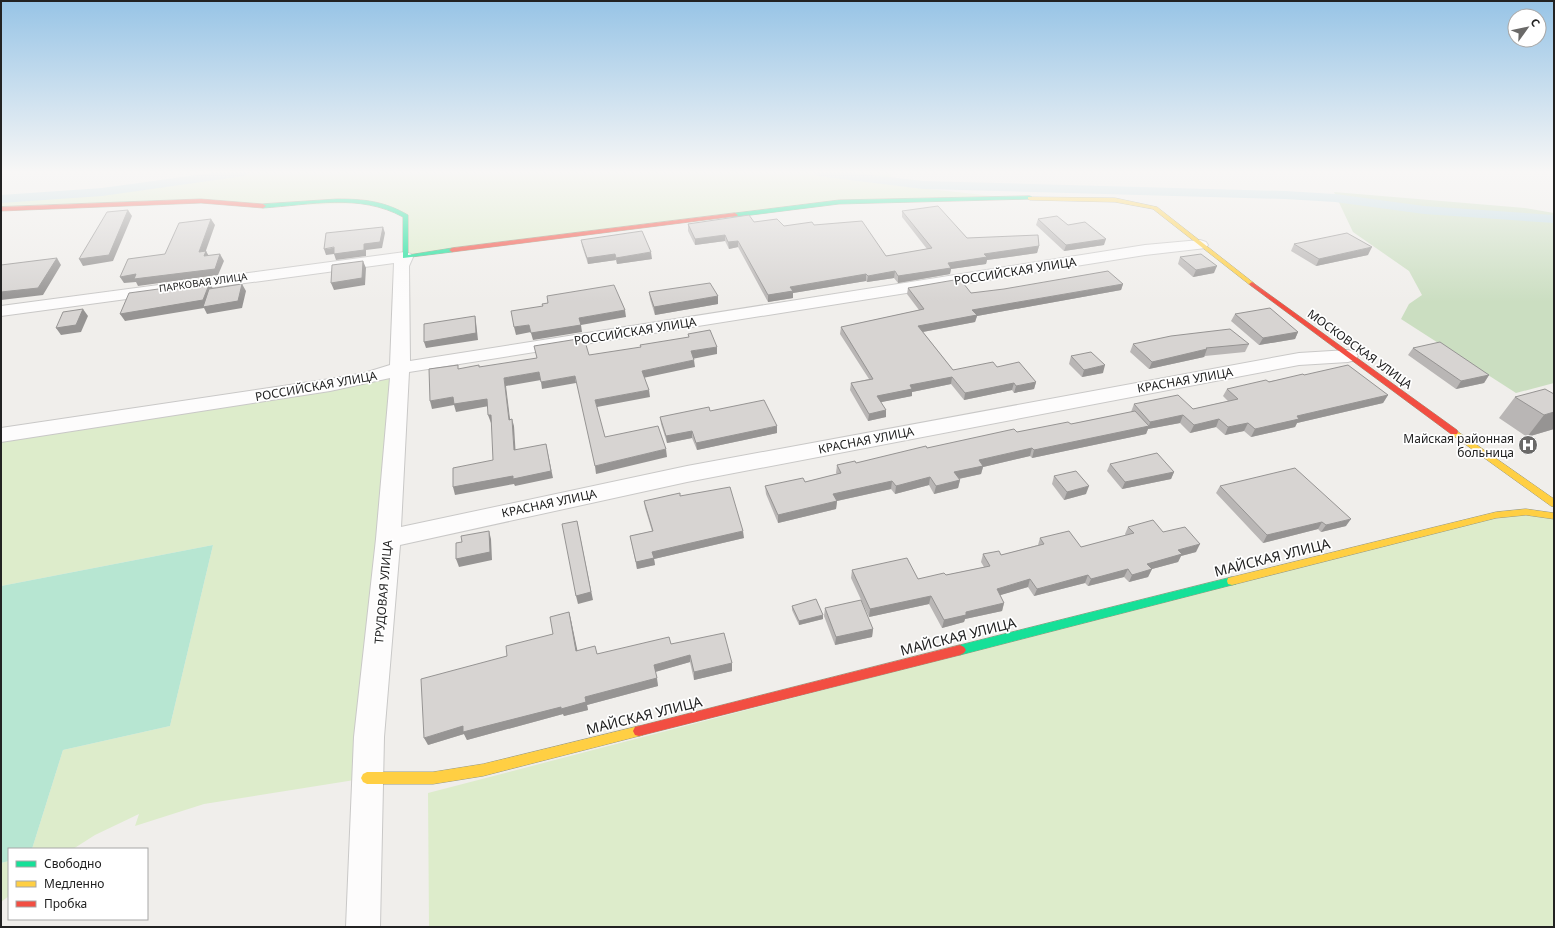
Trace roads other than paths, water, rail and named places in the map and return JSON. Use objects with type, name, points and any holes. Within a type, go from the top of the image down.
[{"type":"street","points":[[405,215],[405,257]]},
{"type":"street","name":"МОСКОВСКАЯ УЛИЦА","points":[[405,257],[511,242],[730,215]]},
{"type":"street","name":"МОСКОВСКАЯ УЛИЦА","points":[[1164,215],[1200,246],[1348,356],[1554,504]]},
{"type":"street","name":"РОССИЙСКАЯ УЛИЦА","points":[[1,434],[92,422],[318,387],[400,368],[1138,252],[1200,246]]},
{"type":"street","name":"ПАРКОВАЯ УЛИЦА","points":[[1,311],[148,290],[405,257]]},
{"type":"street","name":"ТРУДОВАЯ УЛИЦА","points":[[363,927],[369,737],[388,540],[400,368],[401,266],[405,257]]},
{"type":"street","name":"КРАСНАЯ УЛИЦА","points":[[388,540],[463,521],[702,471],[1299,359],[1348,356]]},
{"type":"street","name":"МАЙСКАЯ УЛИЦА","points":[[367,778],[433,778],[483,770],[1496,515],[1526,512],[1554,516]]},
{"type":"waterway","points":[[1501,215],[1554,219]]},
{"type":"place","name":"Майская районная больница","points":[[1528,445]]}]
